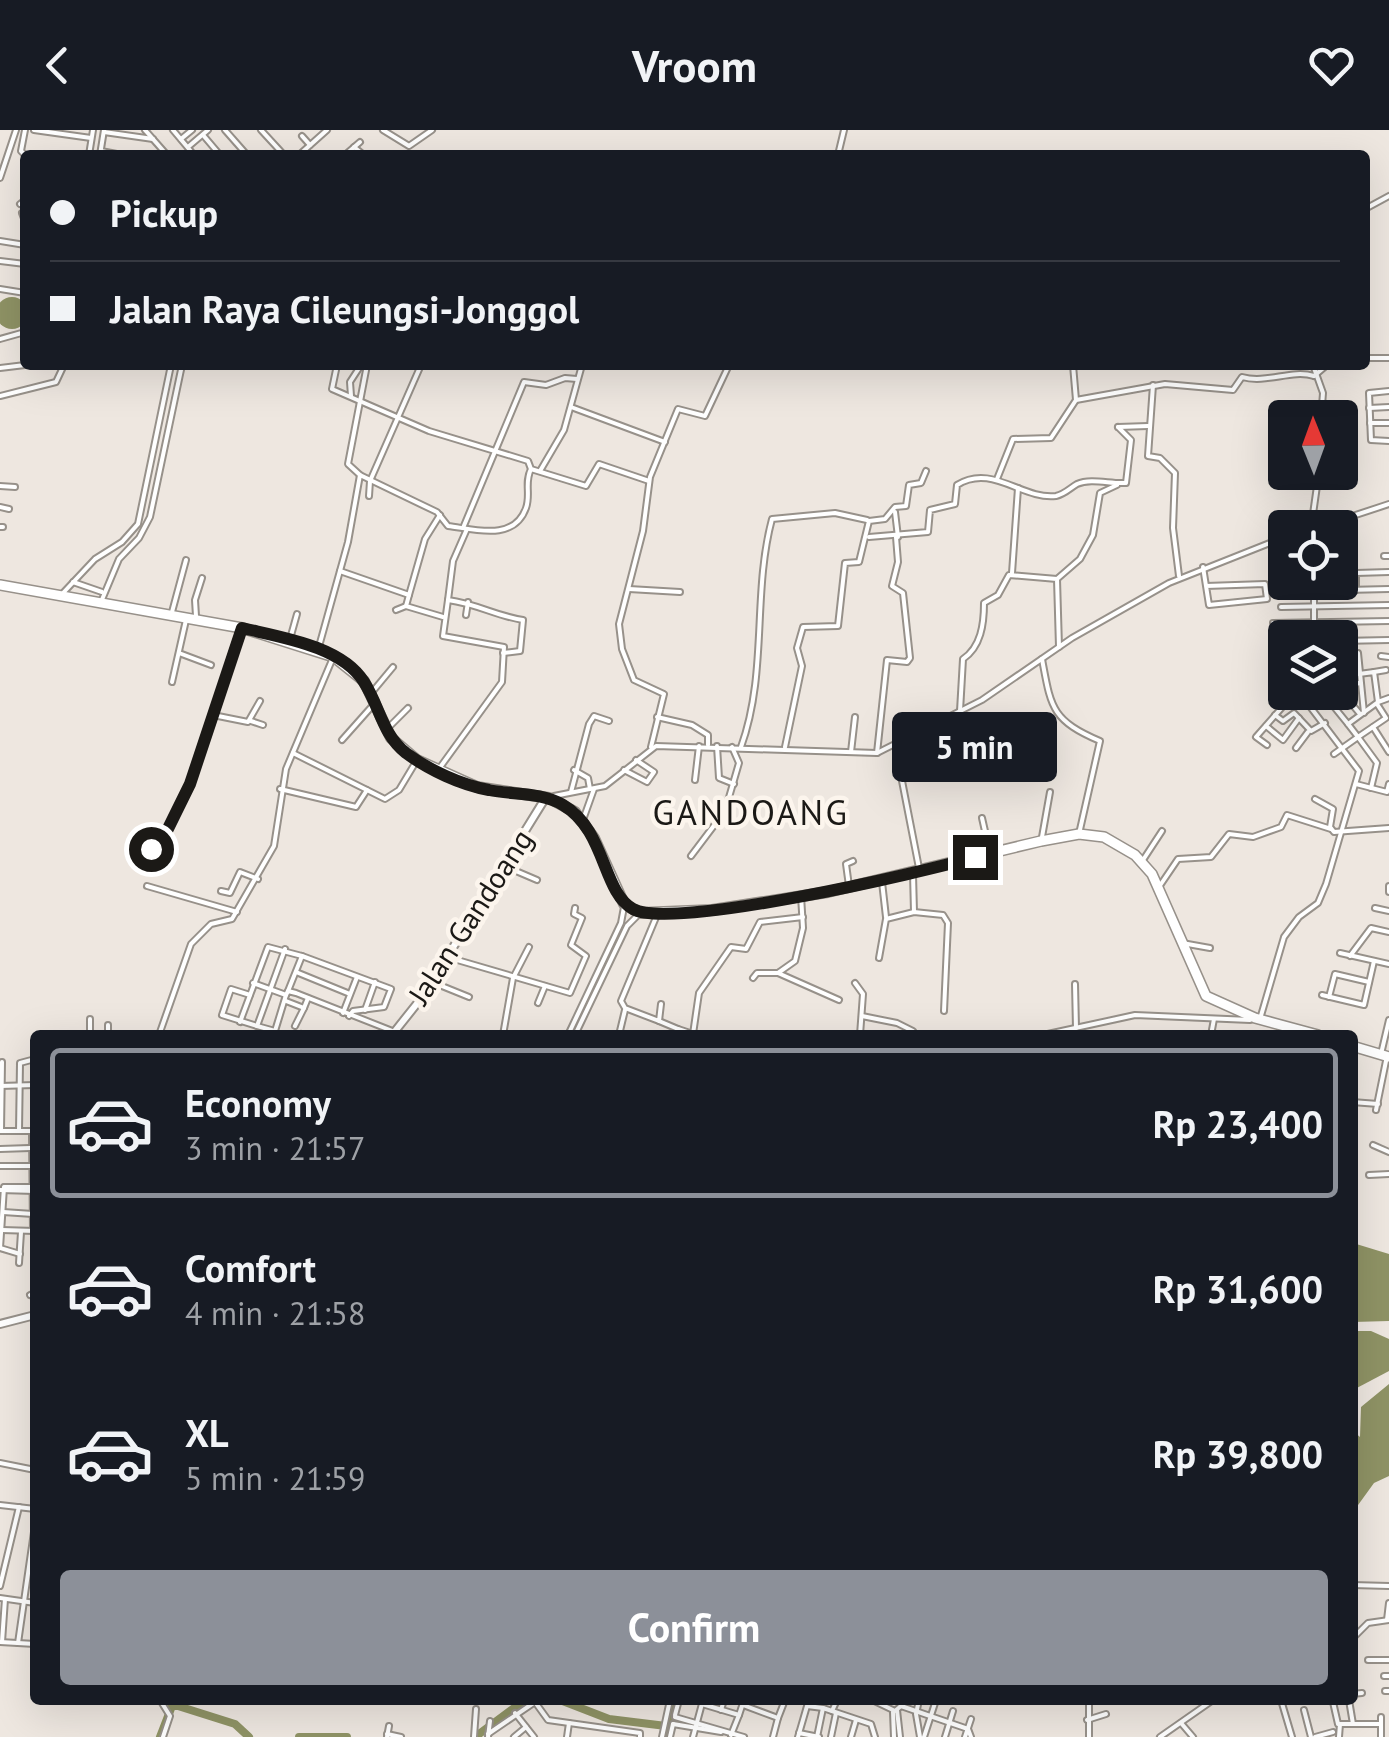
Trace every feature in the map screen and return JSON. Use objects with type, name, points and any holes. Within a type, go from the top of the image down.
[{"type":"main road","points":[[0,585],[99,606],[242,628],[334,657],[354,670],[386,730],[417,760],[490,790],[548,797],[583,820],[624,904],[636,916],[849,889],[1079,834],[1104,837],[1142,862],[1159,886],[1206,996],[1258,1018],[1301,1030]]},
{"type":"main road","points":[[1358,1048],[1386,1056]]},
{"type":"street","points":[[0,178],[16,130]]},
{"type":"street","points":[[34,130],[91,138]]},
{"type":"street","points":[[90,150],[92,130]]},
{"type":"street","points":[[145,130],[162,150]]},
{"type":"street","points":[[173,130],[188,148],[206,132]]},
{"type":"street","points":[[181,139],[192,130]]},
{"type":"street","points":[[225,130],[243,150]]},
{"type":"street","points":[[261,130],[279,150]]},
{"type":"street","points":[[304,150],[327,130]]},
{"type":"street","points":[[384,130],[408,146],[432,130]]},
{"type":"street","points":[[104,131],[153,138]]},
{"type":"street","points":[[302,136],[310,145]]},
{"type":"street","points":[[351,150],[360,142]]},
{"type":"street","points":[[0,396],[56,382],[62,370]]},
{"type":"street","points":[[60,597],[134,529],[171,370]]},
{"type":"street","points":[[99,606],[119,560],[146,527],[181,370]]},
{"type":"street","points":[[336,370],[332,389],[456,441],[528,461],[539,472],[586,486],[595,466],[602,464],[630,478],[649,481]]},
{"type":"street","points":[[352,397],[350,382],[360,370]]},
{"type":"street","points":[[363,370],[348,464],[360,475],[440,515],[446,525],[496,532],[513,526],[526,508],[526,482],[532,469]]},
{"type":"street","points":[[369,496],[370,480],[419,370]]},
{"type":"street","points":[[539,472],[564,430],[580,370]]},
{"type":"street","points":[[651,747],[664,694],[634,680],[622,649],[620,624],[649,481],[678,409],[708,413],[727,370]]},
{"type":"street","points":[[997,479],[1013,440],[1052,438],[1076,400],[1073,370]]},
{"type":"street","points":[[1313,370],[1322,400]]},
{"type":"street","points":[[1314,376],[1321,370]]},
{"type":"street","points":[[1076,400],[1130,393],[1153,385],[1233,390],[1242,377],[1262,381],[1301,372],[1314,376]]},
{"type":"street","points":[[438,770],[502,682],[502,646],[444,637],[443,617],[465,528],[524,382],[546,385],[564,378],[576,379]]},
{"type":"street","points":[[1153,385],[1148,456],[1168,464],[1176,477],[1173,528],[1179,578]]},
{"type":"street","points":[[1389,391],[1370,392],[1369,408],[1370,440],[1389,441]]},
{"type":"street","points":[[570,406],[665,442]]},
{"type":"street","points":[[1369,408],[1389,406]]},
{"type":"street","points":[[1370,424],[1389,422]]},
{"type":"street","points":[[158,426],[168,429]]},
{"type":"street","points":[[1012,574],[1058,578],[1080,559],[1093,535],[1102,490],[1125,483],[1130,475],[1131,440],[1118,427],[1149,426]]},
{"type":"street","points":[[151,462],[161,464]]},
{"type":"street","points":[[877,753],[887,660],[908,662],[910,658],[903,594],[892,586],[898,562],[895,508],[907,506],[910,486],[921,483],[926,471]]},
{"type":"street","points":[[318,650],[360,475]]},
{"type":"street","points":[[868,538],[928,532],[930,510],[955,504],[960,482],[997,479],[1055,496],[1080,483],[1125,483]]},
{"type":"street","points":[[0,486],[15,487]]},
{"type":"street","points":[[960,710],[962,663],[975,650],[984,625],[984,603],[998,595],[1012,574],[1018,488]]},
{"type":"street","points":[[1358,514],[1389,504]]},
{"type":"street","points":[[0,507],[9,508]]},
{"type":"street","points":[[741,747],[756,704],[757,638],[772,520],[839,514],[869,521],[895,512]]},
{"type":"street","points":[[406,606],[425,539],[440,515]]},
{"type":"street","points":[[785,747],[802,666],[796,648],[803,628],[838,626],[845,563],[859,562],[868,538],[869,521]]},
{"type":"street","points":[[548,797],[606,786],[651,747],[785,747],[877,753],[960,710],[1058,647],[1179,578],[1268,543]]},
{"type":"street","points":[[171,617],[186,560]]},
{"type":"street","points":[[1203,568],[1208,605],[1268,599],[1265,584],[1206,586]]},
{"type":"street","points":[[340,571],[410,595]]},
{"type":"street","points":[[1358,573],[1389,572]]},
{"type":"street","points":[[172,682],[202,578]]},
{"type":"street","points":[[1058,578],[1058,647]]},
{"type":"street","points":[[74,582],[104,593]]},
{"type":"street","points":[[629,589],[680,592]]},
{"type":"street","points":[[1358,590],[1389,589]]},
{"type":"street","points":[[448,600],[468,602],[525,622],[518,653],[503,653]]},
{"type":"street","points":[[1314,600],[1314,620]]},
{"type":"street","points":[[466,615],[468,602]]},
{"type":"street","points":[[1281,607],[1389,605]]},
{"type":"street","points":[[396,610],[406,606],[443,617]]},
{"type":"street","points":[[290,640],[297,614]]},
{"type":"street","points":[[1358,621],[1389,621]]},
{"type":"street","points":[[144,845],[158,849],[190,784],[242,628]]},
{"type":"street","points":[[1358,640],[1389,640]]},
{"type":"street","points":[[178,653],[211,666]]},
{"type":"street","points":[[1358,653],[1362,714]]},
{"type":"street","points":[[1381,656],[1389,657]]},
{"type":"street","points":[[161,1030],[191,944],[211,924],[228,923],[258,879],[276,838],[280,789],[292,752],[334,657]]},
{"type":"street","points":[[1042,658],[1047,696],[1072,729],[1100,740],[1079,834]]},
{"type":"street","points":[[342,740],[393,666]]},
{"type":"street","points":[[1359,674],[1386,670]]},
{"type":"street","points":[[1374,672],[1378,703],[1386,718]]},
{"type":"street","points":[[1348,724],[1389,698]]},
{"type":"street","points":[[251,721],[260,702]]},
{"type":"street","points":[[386,730],[408,708]]},
{"type":"street","points":[[1358,709],[1362,714]]},
{"type":"street","points":[[1266,746],[1256,738],[1279,710]]},
{"type":"street","points":[[1069,1030],[1135,1014],[1258,1018],[1284,937],[1299,917],[1318,903],[1360,767],[1316,710]]},
{"type":"street","points":[[1337,710],[1377,763],[1371,788]]},
{"type":"street","points":[[1334,754],[1386,718],[1389,710]]},
{"type":"street","points":[[1275,715],[1284,721],[1293,713],[1309,730]]},
{"type":"street","points":[[211,714],[264,725]]},
{"type":"street","points":[[571,793],[574,770],[593,717],[609,721]]},
{"type":"street","points":[[657,717],[697,727],[708,734],[708,746]]},
{"type":"street","points":[[852,753],[856,717]]},
{"type":"street","points":[[1266,726],[1283,740],[1299,718]]},
{"type":"street","points":[[1296,748],[1309,730],[1325,723]]},
{"type":"street","points":[[1373,727],[1389,752]]},
{"type":"street","points":[[895,745],[917,873],[914,912]]},
{"type":"street","points":[[695,780],[699,746]]},
{"type":"street","points":[[717,746],[719,778],[734,784]]},
{"type":"street","points":[[691,856],[725,810],[739,763],[732,747]]},
{"type":"street","points":[[292,752],[382,798],[391,797],[417,760]]},
{"type":"street","points":[[624,770],[650,780],[654,772],[634,759]]},
{"type":"street","points":[[574,770],[588,778],[592,789],[583,820]]},
{"type":"street","points":[[1356,784],[1388,792],[1389,784]]},
{"type":"street","points":[[280,789],[356,807],[367,790]]},
{"type":"street","points":[[1040,842],[1050,792]]},
{"type":"street","name":"Jalan Gandoang","points":[[396,1030],[432,982],[548,797]]},
{"type":"street","points":[[1315,799],[1333,808],[1331,829]]},
{"type":"street","points":[[1159,886],[1178,859],[1211,858],[1230,834],[1257,837],[1281,827],[1289,814],[1340,834]]},
{"type":"street","points":[[982,818],[990,854]]},
{"type":"street","points":[[1340,834],[1355,828],[1389,828]]},
{"type":"street","points":[[1142,862],[1162,831]]},
{"type":"street","points":[[849,889],[846,864],[853,861]]},
{"type":"street","points":[[504,866],[537,880]]},
{"type":"street","points":[[220,891],[230,893],[240,872],[258,879]]},
{"type":"street","points":[[879,958],[886,919],[882,882]]},
{"type":"street","points":[[147,886],[237,912]]},
{"type":"street","points":[[778,973],[798,954],[803,918],[801,896]]},
{"type":"street","points":[[596,984],[624,904]]},
{"type":"street","points":[[448,957],[570,993],[585,958],[571,945],[582,918],[574,914],[575,908]]},
{"type":"street","points":[[1375,908],[1389,911]]},
{"type":"street","points":[[886,919],[914,912],[939,912],[948,923],[944,1011]]},
{"type":"street","points":[[620,1030],[625,1008],[622,998],[656,915]]},
{"type":"street","points":[[622,916],[636,916]]},
{"type":"street","points":[[573,1030],[636,916]]},
{"type":"street","points":[[694,1030],[698,994],[729,948],[736,945],[746,949],[758,922],[803,918]]},
{"type":"street","points":[[1350,956],[1371,928],[1389,932]]},
{"type":"street","points":[[1182,943],[1210,948]]},
{"type":"street","points":[[504,1030],[514,978],[529,946]]},
{"type":"street","points":[[240,1022],[266,948],[284,949],[391,989],[384,1006],[348,1014]]},
{"type":"street","points":[[257,1026],[284,949]]},
{"type":"street","points":[[1340,953],[1389,964]]},
{"type":"street","points":[[274,1030],[302,956]]},
{"type":"street","points":[[1322,995],[1364,1005],[1374,961]]},
{"type":"street","points":[[296,972],[350,994]]},
{"type":"street","points":[[753,978],[757,973],[778,973],[839,1000]]},
{"type":"street","points":[[1329,997],[1335,974],[1369,982]]},
{"type":"street","points":[[348,1014],[346,1006],[357,977]]},
{"type":"street","points":[[365,1010],[375,982]]},
{"type":"street","points":[[432,982],[469,998]]},
{"type":"street","points":[[253,983],[286,995],[304,1008]]},
{"type":"street","points":[[856,983],[862,987],[861,1030]]},
{"type":"street","points":[[1076,984],[1076,1028]]},
{"type":"street","points":[[538,1003],[545,986]]},
{"type":"street","points":[[250,995],[232,989],[222,1012],[268,1030]]},
{"type":"street","points":[[286,995],[308,998],[387,1030]]},
{"type":"street","points":[[295,1026],[308,998]]},
{"type":"street","points":[[659,1022],[661,1004]]},
{"type":"street","points":[[625,1008],[673,1030]]},
{"type":"street","points":[[862,1016],[897,1022],[913,1030]]},
{"type":"street","points":[[90,1018],[90,1030]]},
{"type":"street","points":[[1212,1030],[1214,1019]]},
{"type":"street","points":[[1358,1103],[1377,1107],[1389,1020]]},
{"type":"street","points":[[108,1024],[108,1030]]},
{"type":"street","points":[[19,1131],[21,1060],[30,1059]]},
{"type":"street","points":[[2,1062],[1,1131],[30,1131]]},
{"type":"street","points":[[0,1086],[30,1085]]},
{"type":"street","points":[[1373,1145],[1389,1152]]},
{"type":"street","points":[[0,1149],[30,1148]]},
{"type":"street","points":[[0,1166],[30,1166]]},
{"type":"street","points":[[1369,1175],[1389,1174]]},
{"type":"street","points":[[20,1254],[1,1250],[2,1189],[30,1189]]},
{"type":"street","points":[[3,1212],[30,1214]]},
{"type":"street","points":[[2,1230],[30,1231]]},
{"type":"street","points":[[19,1264],[21,1232]]},
{"type":"street","points":[[0,1324],[30,1317]]},
{"type":"street","points":[[0,1464],[30,1469]]},
{"type":"street","points":[[0,1506],[30,1509]]},
{"type":"street","points":[[0,1586],[19,1507]]},
{"type":"street","points":[[18,1643],[30,1548]]},
{"type":"street","points":[[0,1550],[8,1552]]},
{"type":"street","points":[[1358,1584],[1389,1586]]},
{"type":"street","points":[[30,1603],[2,1598],[1,1642],[30,1644]]},
{"type":"street","points":[[1358,1633],[1368,1623],[1388,1620],[1389,1603]]},
{"type":"street","points":[[1368,1660],[1389,1660]]},
{"type":"street","points":[[1358,1693],[1362,1693]]},
{"type":"street","points":[[162,1737],[170,1714],[164,1705]]},
{"type":"street","points":[[488,1735],[529,1705]]},
{"type":"street","points":[[537,1705],[548,1720],[640,1733],[640,1737]]},
{"type":"street","points":[[662,1734],[669,1705]]},
{"type":"street","points":[[670,1737],[678,1705]]},
{"type":"street","points":[[693,1737],[702,1705]]},
{"type":"street","points":[[710,1705],[738,1715]]},
{"type":"street","points":[[721,1710],[722,1705]]},
{"type":"street","points":[[727,1735],[742,1705]]},
{"type":"street","points":[[750,1705],[778,1718]]},
{"type":"street","points":[[773,1737],[783,1705]]},
{"type":"street","points":[[830,1737],[836,1705]]},
{"type":"street","points":[[893,1705],[897,1737]]},
{"type":"street","points":[[895,1705],[968,1730]]},
{"type":"street","points":[[918,1705],[916,1714],[922,1737]]},
{"type":"street","points":[[922,1737],[935,1705]]},
{"type":"street","points":[[1088,1705],[1088,1737]]},
{"type":"street","points":[[1161,1737],[1206,1705]]},
{"type":"street","points":[[1282,1705],[1292,1737]]},
{"type":"street","points":[[1334,1705],[1340,1724],[1339,1737]]},
{"type":"street","points":[[1350,1705],[1353,1724]]},
{"type":"street","points":[[824,1708],[818,1737],[798,1735],[808,1706],[824,1708],[872,1726],[875,1737]]},
{"type":"street","points":[[474,1736],[476,1710]]},
{"type":"street","points":[[1304,1710],[1313,1737],[1333,1732]]},
{"type":"street","points":[[945,1737],[953,1711]]},
{"type":"street","points":[[515,1712],[534,1737]]},
{"type":"street","points":[[1087,1720],[1106,1714]]},
{"type":"street","points":[[675,1717],[744,1737]]},
{"type":"street","points":[[851,1737],[856,1720]]},
{"type":"street","points":[[968,1737],[971,1720]]},
{"type":"street","points":[[1340,1724],[1381,1720],[1382,1737]]},
{"type":"street","points":[[567,1737],[569,1723]]},
{"type":"street","points":[[1182,1723],[1193,1737]]},
{"type":"street","points":[[488,1735],[490,1724]]},
{"type":"street","points":[[673,1724],[695,1725]]},
{"type":"street","points":[[389,1726],[387,1736],[401,1737]]},
{"type":"street","points":[[515,1737],[526,1727]]},
{"type":"shaded area","points":[[12,297],[18,299],[20,326],[12,329],[-1,321],[-1,305]]},
{"type":"shaded area","points":[[1358,1245],[1389,1254],[1389,1321],[1358,1322]]},
{"type":"shaded area","points":[[1358,1331],[1371,1331],[1389,1339],[1389,1371],[1358,1387]]},
{"type":"shaded area","points":[[1389,1384],[1389,1476],[1374,1483],[1358,1505],[1358,1435],[1361,1407]]},
{"type":"waterway","points":[[475,1737],[518,1705]]},
{"type":"waterway","points":[[573,1705],[609,1719],[666,1726]]},
{"type":"waterway","points":[[665,1737],[672,1705]]},
{"type":"waterway","points":[[160,1737],[172,1706],[235,1724],[249,1737]]},
{"type":"waterway","points":[[299,1737],[347,1737]]},
{"type":"district","name":"GANDOANG","points":[[751,813]]},
{"type":"route","points":[[151,849],[158,849],[190,784],[242,628],[318,650],[354,670],[364,681],[390,738],[417,760],[476,787],[549,798],[575,812],[594,838],[624,904],[640,912],[656,915],[712,910],[855,888],[975,857]]}]
